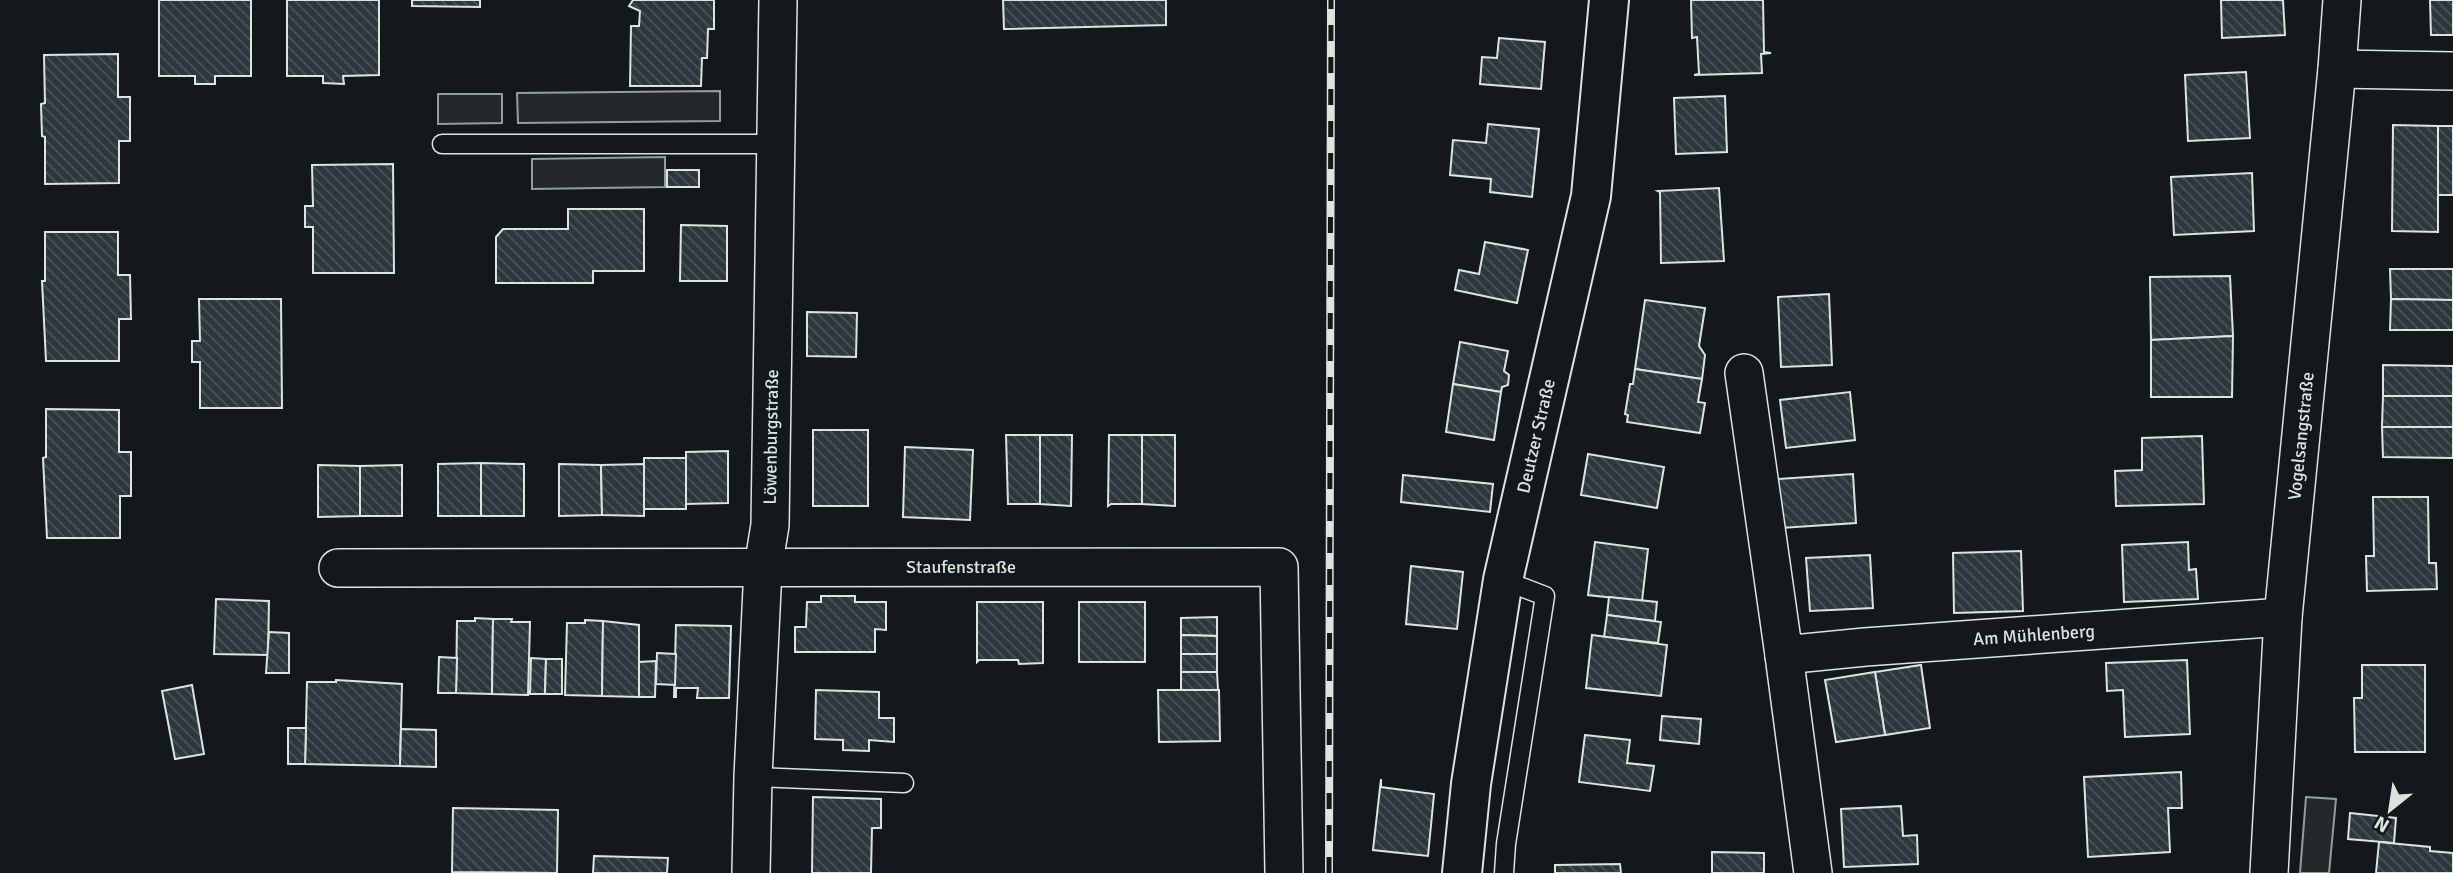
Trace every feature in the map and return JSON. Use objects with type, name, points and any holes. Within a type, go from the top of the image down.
[{"type":"street","name":"Löwenburgstraße","points":[[751,873],[763,568],[769,525],[778,0]]},
{"type":"street","name":"Deutzer Straße","points":[[1462,873],[1471,784],[1503,580],[1591,196],[1609,0]]},
{"type":"street","name":"Vogelsangstraße","points":[[2269,873],[2283,617],[2342,0]]},
{"type":"street","points":[[2337,69],[2453,71]]},
{"type":"street","points":[[1744,373],[1813,873]]},
{"type":"street","name":"Staufenstraße","points":[[338,568],[1279,567],[1284,873]]},
{"type":"street","name":"Am Mühlenberg","points":[[1784,655],[2283,617]]},
{"type":"lane","points":[[442,144],[775,144]]},
{"type":"lane","points":[[1503,580],[1545,596],[1506,844],[1504,873]]},
{"type":"lane","points":[[753,777],[904,783]]},
{"type":"shaded area","points":[[720,91],[720,121],[518,123],[517,93]]},
{"type":"shaded area","points":[[438,94],[502,94],[502,123],[438,124]]},
{"type":"shaded area","points":[[665,157],[665,187],[532,189],[532,159]]},
{"type":"shaded area","points":[[2306,797],[2336,799],[2329,873],[2300,873]]},
{"type":"building","points":[[159,0],[251,0],[251,76],[215,76],[215,84],[195,84],[195,76],[159,76]]},
{"type":"building","points":[[287,0],[379,0],[379,75],[343,76],[344,84],[323,83],[323,76],[287,76]]},
{"type":"building","points":[[412,0],[480,0],[480,7],[412,6]]},
{"type":"building","points":[[633,0],[714,0],[714,29],[708,29],[707,58],[702,58],[701,86],[630,86],[631,26],[639,26],[640,11],[629,6]]},
{"type":"building","points":[[1003,0],[1166,0],[1166,25],[1004,29]]},
{"type":"building","points":[[1691,0],[1763,0],[1764,52],[1771,53],[1761,54],[1762,73],[1694,75],[1699,74],[1697,37],[1692,38]]},
{"type":"building","points":[[2221,0],[2283,0],[2285,35],[2222,38]]},
{"type":"building","points":[[2430,0],[2453,0],[2453,35],[2431,35]]},
{"type":"building","points":[[1499,38],[1545,42],[1541,89],[1480,84],[1482,57],[1497,58]]},
{"type":"building","points":[[118,54],[118,97],[130,97],[130,141],[119,141],[119,183],[45,184],[45,137],[42,136],[41,104],[45,103],[44,55]]},
{"type":"building","points":[[2246,72],[2250,138],[2188,141],[2185,75]]},
{"type":"building","points":[[1725,96],[1727,152],[1676,154],[1674,98]]},
{"type":"building","points":[[1488,124],[1539,129],[1532,197],[1490,192],[1491,179],[1450,175],[1453,140],[1486,143]]},
{"type":"building","points":[[2393,125],[2438,126],[2438,232],[2392,231]]},
{"type":"building","points":[[2438,126],[2453,126],[2453,195],[2438,195]]},
{"type":"building","points":[[393,164],[394,273],[313,273],[313,227],[305,227],[305,206],[313,206],[312,165]]},
{"type":"building","points":[[667,170],[699,170],[699,187],[667,187]]},
{"type":"building","points":[[2252,173],[2254,231],[2174,235],[2171,177]]},
{"type":"building","points":[[1719,188],[1724,261],[1661,263],[1658,191]]},
{"type":"building","points":[[568,209],[644,209],[644,271],[593,271],[593,283],[496,283],[496,237],[503,229],[568,229]]},
{"type":"building","points":[[681,225],[727,226],[727,281],[680,281]]},
{"type":"building","points":[[45,232],[118,232],[118,275],[130,275],[131,319],[119,319],[119,361],[46,361],[42,281],[45,281]]},
{"type":"building","points":[[1485,242],[1528,250],[1517,303],[1455,290],[1459,270],[1479,274]]},
{"type":"building","points":[[2390,269],[2453,269],[2453,300],[2391,299]]},
{"type":"building","points":[[2230,276],[2233,336],[2151,340],[2150,277]]},
{"type":"building","points":[[1829,294],[1832,365],[1781,367],[1778,297]]},
{"type":"building","points":[[199,299],[281,299],[282,408],[200,408],[200,362],[192,362],[192,341],[200,341]]},
{"type":"building","points":[[2391,299],[2453,300],[2453,330],[2390,330]]},
{"type":"building","points":[[1645,300],[1705,308],[1699,346],[1705,355],[1702,379],[1635,369]]},
{"type":"building","points":[[807,312],[857,313],[856,357],[807,356]]},
{"type":"building","points":[[2233,336],[2232,397],[2151,397],[2151,340]]},
{"type":"building","points":[[1460,342],[1508,351],[1504,371],[1509,375],[1508,385],[1502,387],[1501,392],[1453,384]]},
{"type":"building","points":[[2383,365],[2453,366],[2453,396],[2383,396]]},
{"type":"building","points":[[1635,369],[1702,379],[1698,402],[1705,403],[1700,433],[1627,422],[1628,415],[1625,414]]},
{"type":"building","points":[[1453,384],[1501,392],[1494,440],[1446,432]]},
{"type":"building","points":[[1850,392],[1855,440],[1786,448],[1780,400]]},
{"type":"building","points":[[2383,396],[2453,396],[2453,427],[2382,427]]},
{"type":"building","points":[[46,409],[119,410],[119,452],[131,452],[131,496],[120,496],[120,538],[47,538],[43,458],[46,457]]},
{"type":"building","points":[[2382,427],[2453,427],[2453,458],[2383,457]]},
{"type":"building","points":[[813,430],[868,430],[868,506],[813,506]]},
{"type":"building","points":[[1006,435],[1040,435],[1040,504],[1008,504]]},
{"type":"building","points":[[1040,435],[1072,435],[1071,506],[1040,504]]},
{"type":"building","points":[[1109,435],[1142,435],[1142,504],[1108,506]]},
{"type":"building","points":[[1142,435],[1175,435],[1175,506],[1142,504]]},
{"type":"building","points":[[2202,436],[2204,504],[2116,506],[2115,471],[2142,470],[2142,438]]},
{"type":"building","points":[[905,447],[973,450],[970,520],[903,517]]},
{"type":"building","points":[[728,451],[728,503],[686,504],[686,452]]},
{"type":"building","points":[[1588,454],[1664,467],[1657,508],[1581,495]]},
{"type":"building","points":[[644,458],[686,458],[686,509],[644,509]]},
{"type":"building","points":[[481,463],[524,464],[524,516],[481,516]]},
{"type":"building","points":[[481,463],[481,516],[438,516],[438,464]]},
{"type":"building","points":[[559,464],[601,465],[602,515],[559,516]]},
{"type":"building","points":[[644,464],[644,516],[602,515],[601,465]]},
{"type":"building","points":[[318,465],[360,466],[360,516],[318,517]]},
{"type":"building","points":[[402,465],[402,516],[360,516],[360,466]]},
{"type":"building","points":[[1853,474],[1856,523],[1781,528],[1778,479]]},
{"type":"building","points":[[1403,475],[1493,484],[1490,512],[1401,502]]},
{"type":"building","points":[[2373,497],[2428,497],[2429,563],[2436,563],[2437,589],[2367,591],[2366,556],[2374,556]]},
{"type":"building","points":[[1595,542],[1648,549],[1642,601],[1588,595]]},
{"type":"building","points":[[2188,542],[2189,570],[2196,569],[2198,599],[2124,602],[2122,545]]},
{"type":"building","points":[[2021,551],[2023,611],[1954,613],[1953,553]]},
{"type":"building","points":[[1870,555],[1873,608],[1810,611],[1806,558]]},
{"type":"building","points":[[1411,566],[1463,572],[1457,629],[1406,624]]},
{"type":"building","points":[[821,596],[855,596],[855,602],[886,602],[886,630],[875,629],[875,652],[795,652],[795,627],[806,627],[807,602],[821,602]]},
{"type":"building","points":[[1609,597],[1657,602],[1655,621],[1607,615]]},
{"type":"building","points":[[216,599],[269,601],[268,655],[214,654]]},
{"type":"building","points":[[977,602],[1043,602],[1043,663],[1019,664],[1018,660],[977,662]]},
{"type":"building","points":[[1079,602],[1145,602],[1145,662],[1079,662]]},
{"type":"building","points":[[1607,615],[1661,622],[1658,643],[1604,637]]},
{"type":"building","points":[[1217,617],[1217,636],[1181,635],[1181,618]]},
{"type":"building","points":[[475,618],[493,619],[492,694],[456,693],[457,621],[475,621]]},
{"type":"building","points":[[493,619],[530,622],[528,695],[492,694]]},
{"type":"building","points":[[585,620],[603,621],[602,696],[565,695],[567,623],[585,623]]},
{"type":"building","points":[[603,621],[639,625],[639,697],[602,696]]},
{"type":"building","points":[[676,625],[731,626],[729,698],[697,698],[698,688],[676,688],[674,697]]},
{"type":"building","points":[[269,632],[289,633],[289,673],[266,673]]},
{"type":"building","points":[[1181,635],[1217,636],[1217,654],[1181,654]]},
{"type":"building","points":[[1592,635],[1667,645],[1661,696],[1586,688]]},
{"type":"building","points":[[657,653],[676,654],[675,685],[656,684]]},
{"type":"building","points":[[1181,654],[1217,654],[1217,672],[1181,672]]},
{"type":"building","points":[[439,657],[457,658],[456,693],[438,693]]},
{"type":"building","points":[[531,658],[546,659],[545,694],[530,694]]},
{"type":"building","points":[[546,659],[562,659],[562,694],[545,694]]},
{"type":"building","points":[[2187,660],[2190,734],[2125,737],[2123,690],[2107,691],[2106,663]]},
{"type":"building","points":[[656,661],[655,697],[639,697],[639,662]]},
{"type":"building","points":[[1921,665],[1930,728],[1885,735],[1875,672]]},
{"type":"building","points":[[2362,665],[2425,665],[2425,752],[2355,752],[2354,698],[2362,698]]},
{"type":"building","points":[[1181,672],[1217,672],[1218,690],[1181,690]]},
{"type":"building","points":[[1875,672],[1885,735],[1836,742],[1825,680]]},
{"type":"building","points":[[336,680],[402,684],[400,766],[305,764],[307,682]]},
{"type":"building","points":[[192,685],[204,754],[175,759],[162,691]]},
{"type":"building","points":[[816,690],[879,692],[879,718],[894,718],[894,742],[869,740],[869,751],[843,750],[843,740],[815,739]]},
{"type":"building","points":[[1158,690],[1219,690],[1220,741],[1159,742]]},
{"type":"building","points":[[1662,716],[1701,719],[1699,744],[1660,740]]},
{"type":"building","points":[[288,728],[306,728],[305,764],[288,764]]},
{"type":"building","points":[[401,729],[436,730],[436,767],[400,766]]},
{"type":"building","points":[[1585,735],[1630,740],[1627,763],[1654,766],[1650,791],[1579,782]]},
{"type":"building","points":[[2181,772],[2182,808],[2168,808],[2170,852],[2088,857],[2084,777]]},
{"type":"building","points":[[1381,779],[1381,787],[1434,794],[1428,856],[1373,850]]},
{"type":"building","points":[[813,797],[881,799],[881,828],[872,828],[871,873],[812,873]]},
{"type":"building","points":[[1901,806],[1903,836],[1917,835],[1918,864],[1844,867],[1841,809]]},
{"type":"building","points":[[453,808],[558,810],[557,873],[452,872]]},
{"type":"building","points":[[2350,813],[2396,818],[2394,843],[2348,839]]},
{"type":"building","points":[[2379,842],[2430,847],[2430,851],[2453,853],[2453,873],[2376,873]]},
{"type":"building","points":[[1712,852],[1764,853],[1764,873],[1712,873]]},
{"type":"building","points":[[594,856],[668,858],[667,873],[593,873]]},
{"type":"building","points":[[1620,864],[1621,873],[1555,873],[1555,865]]},
{"type":"railway","points":[[1329,873],[1331,0]]}]
